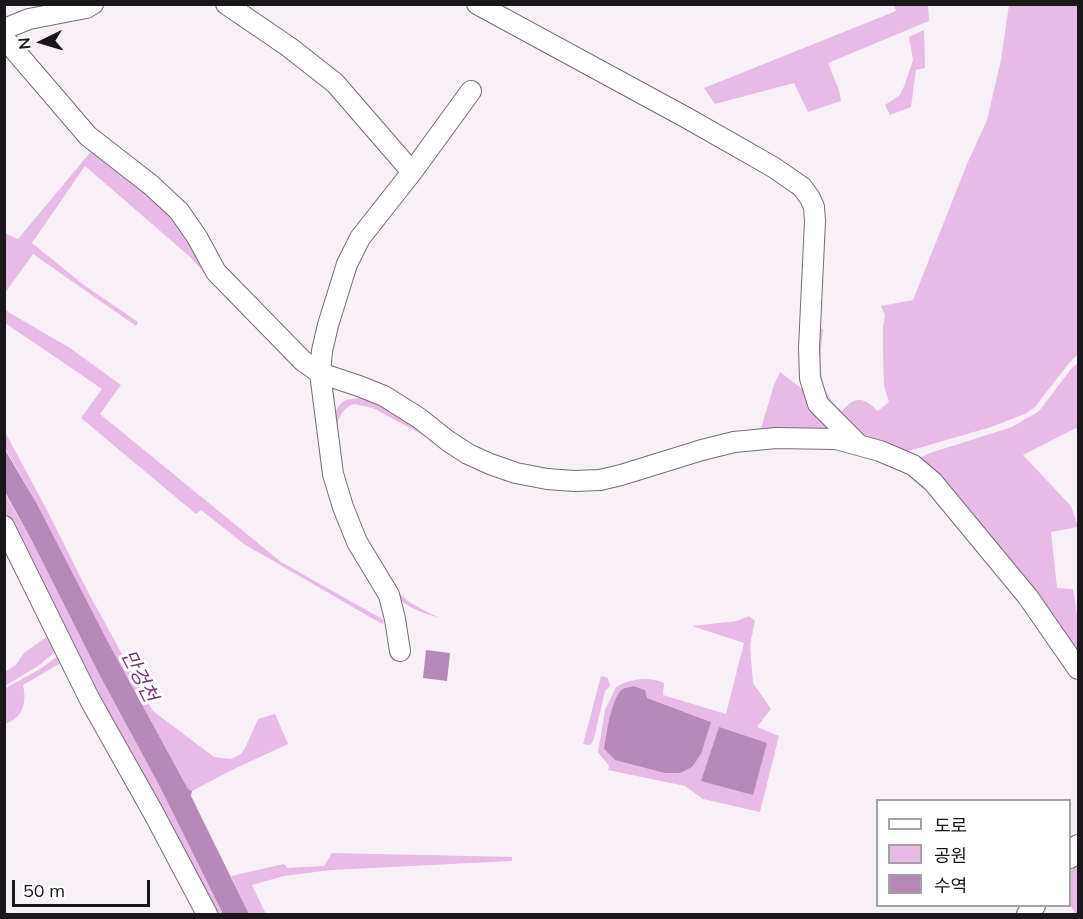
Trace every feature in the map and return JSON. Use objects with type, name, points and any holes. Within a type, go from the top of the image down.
[{"type":"street","points":[[4,28],[29,19],[86,8],[93,4]]},
{"type":"street","points":[[226,4],[289,47],[335,83],[412,172]]},
{"type":"street","points":[[477,4],[750,153],[802,187],[814,207],[815,221],[809,348],[810,378],[818,404],[859,444]]},
{"type":"street","points":[[4,38],[88,136],[151,185],[179,211],[197,237],[216,272],[303,362],[321,373],[384,396],[468,454],[490,464],[547,479],[600,480],[621,476],[734,442],[776,438],[837,439],[859,444],[913,465],[933,482],[1028,597],[1078,669]]},
{"type":"street","points":[[400,651],[389,595],[357,542],[333,474],[321,373],[322,351],[347,264],[360,238],[471,91]]},
{"type":"street","points":[[4,526],[90,700],[153,812],[207,915]]},
{"type":"green space","points":[[894,5],[928,5],[929,21],[828,63],[841,101],[808,112],[794,83],[715,104],[704,88],[896,11]]},
{"type":"green space","points":[[1009,5],[1078,5],[1078,354],[1035,407],[1025,414],[991,427],[895,455],[868,443],[821,399],[815,327],[823,329],[821,373],[823,384],[833,402],[842,411],[852,402],[860,400],[878,411],[889,402],[884,386],[883,327],[885,315],[881,306],[913,300],[987,120],[1001,60]]},
{"type":"green space","points":[[924,30],[925,68],[916,70],[911,107],[890,115],[885,105],[900,95],[913,60],[909,37]]},
{"type":"green space","points":[[93,149],[168,209],[202,261],[204,272],[189,256],[85,166],[32,243],[84,285],[138,322],[136,326],[33,254],[5,293],[5,233],[18,239]]},
{"type":"green space","points":[[4,307],[8,312],[70,348],[121,385],[100,414],[281,562],[384,620],[382,624],[244,544],[201,510],[196,514],[81,418],[102,389],[5,323]]},
{"type":"green space","points":[[1078,363],[1078,427],[1023,455],[1071,506],[1078,527],[1051,532],[1057,588],[1073,589],[1078,620],[1078,660],[913,462],[927,454],[1012,427],[1039,411]]},
{"type":"green space","points":[[780,372],[801,388],[814,402],[836,436],[786,433],[593,477],[593,472],[761,428]]},
{"type":"green space","points":[[359,398],[388,410],[432,440],[373,408],[354,404],[342,413],[337,428],[340,469],[346,492],[370,550],[401,595],[439,618],[412,608],[395,595],[365,546],[352,519],[336,462],[333,424],[337,409],[346,400]]},
{"type":"green space","points":[[4,430],[153,711],[214,757],[231,759],[241,754],[258,719],[275,714],[288,744],[192,791],[188,789],[5,448]]},
{"type":"green space","points":[[4,492],[31,539],[99,674],[160,787],[222,912],[220,914],[210,914],[5,520]]},
{"type":"green space","points":[[749,616],[755,621],[750,645],[753,683],[771,709],[757,727],[779,736],[760,812],[703,799],[685,786],[608,770],[609,766],[598,752],[605,710],[616,687],[621,684],[639,679],[658,681],[664,683],[663,695],[726,714],[744,643],[692,626],[737,621]],"holes":[[[647,698],[711,722],[615,760],[604,749],[607,730]]]},
{"type":"green space","points":[[53,632],[57,650],[38,666],[5,686],[5,672],[16,665],[24,653]]},
{"type":"green space","points":[[62,653],[66,660],[23,685],[24,704],[20,714],[5,724],[4,689],[40,669]]},
{"type":"green space","points":[[601,676],[608,678],[610,686],[605,691],[592,743],[583,744]]},
{"type":"green space","points":[[332,853],[512,857],[512,861],[331,870],[284,876],[252,885],[266,914],[249,914],[231,876],[284,864],[287,868],[324,866]]},
{"type":"green space","points":[[1078,859],[1078,914],[1075,914],[1071,906],[1071,871]]},
{"type":"water","points":[[4,448],[37,504],[108,642],[188,789],[192,791],[191,796],[249,914],[220,914],[222,912],[160,787],[5,492]]},
{"type":"water","points":[[426,650],[450,653],[447,681],[423,678]]},
{"type":"water","points":[[633,686],[645,690],[647,698],[711,722],[701,754],[692,767],[680,773],[665,773],[615,760],[604,749],[610,716],[616,699],[623,689]]},
{"type":"water","points":[[719,727],[767,743],[753,795],[701,781]]},
{"type":"water label","name":"만겅천","points":[[139,676]]}]
